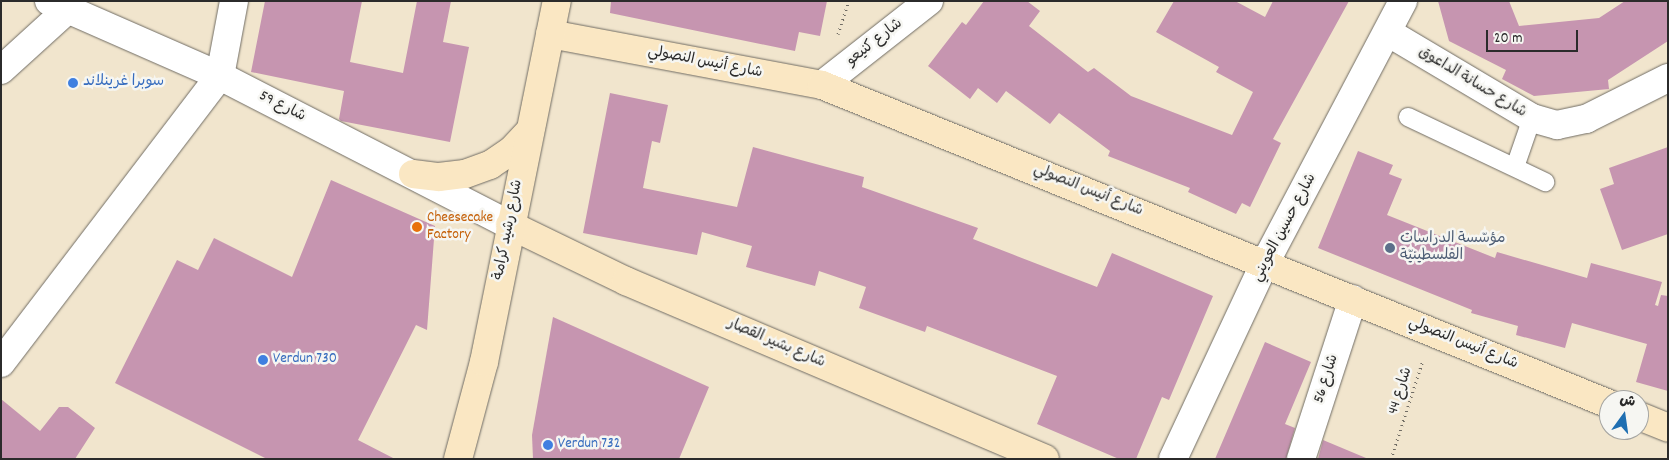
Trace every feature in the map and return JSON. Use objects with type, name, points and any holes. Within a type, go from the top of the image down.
[{"type":"street","points":[[1,363],[220,76],[234,1]]},
{"type":"street","name":"شارع رشيد كرامة","points":[[458,459],[484,362],[510,225],[557,1]]},
{"type":"street","name":"شارع كنيعو","points":[[822,84],[929,1]]},
{"type":"street","name":"شارع حسين العويني","points":[[1174,459],[1265,263],[1389,33],[1403,1]]},
{"type":"street","points":[[1,70],[58,5]]},
{"type":"street","name":"شارع 59","points":[[58,5],[220,76],[510,225]]},
{"type":"street","name":"شارع حسانة الداعوق","points":[[1389,33],[1532,118],[1557,125],[1586,119],[1668,78]]},
{"type":"street","name":"شارع أنيس النصولي","points":[[550,34],[822,84],[1599,400]]},
{"type":"street","points":[[413,174],[439,177],[465,174],[490,165],[512,150],[530,131]]},
{"type":"street","name":"شارع بشير القصار","points":[[510,225],[626,281],[1045,459]]},
{"type":"street","name":"شارع 56","points":[[1301,459],[1353,299]]},
{"type":"street","points":[[1649,420],[1668,428]]},
{"type":"lane","points":[[1408,117],[1545,182]]},
{"type":"lane","points":[[1515,167],[1532,118]]},
{"type":"path","name":"شارع 44","points":[[1391,459],[1432,331]]},
{"type":"building","points":[[265,1],[362,1],[350,62],[403,73],[417,1],[451,1],[443,42],[469,47],[450,142],[341,121],[339,119],[344,91],[251,72]]},
{"type":"building","points":[[611,1],[827,1],[820,36],[799,32],[795,51],[610,13]]},
{"type":"building","points":[[984,1],[1027,1],[1040,11],[1029,26],[1088,72],[1094,68],[1131,96],[1232,135],[1253,92],[1216,72],[1219,67],[1156,32],[1174,1],[1235,1],[1265,17],[1273,1],[1349,1],[1273,139],[1281,143],[1250,207],[1242,203],[1236,214],[1188,192],[1190,188],[1108,156],[1110,151],[1059,113],[1050,124],[1006,91],[997,103],[978,88],[970,99],[928,66],[962,22],[966,25]]},
{"type":"building","points":[[1438,1],[1509,1],[1519,26],[1599,18],[1625,1],[1668,1],[1668,41],[1608,80],[1609,89],[1534,96],[1502,79],[1506,70],[1449,41]]},
{"type":"building","points":[[610,93],[668,105],[660,143],[652,141],[643,188],[737,207],[753,147],[864,177],[862,187],[978,228],[973,239],[1097,287],[1112,253],[1213,296],[1169,400],[1162,397],[1136,459],[1119,459],[1037,424],[1057,376],[927,326],[925,332],[859,308],[866,287],[819,271],[815,286],[746,267],[752,246],[702,232],[697,255],[583,233]]},
{"type":"building","points":[[1668,147],[1668,234],[1622,250],[1600,189],[1614,184],[1609,168]]},
{"type":"building","points":[[1358,151],[1393,165],[1389,174],[1402,179],[1387,215],[1495,258],[1497,252],[1587,278],[1591,263],[1662,282],[1655,305],[1658,306],[1661,295],[1668,296],[1668,391],[1636,382],[1647,344],[1572,323],[1565,348],[1516,335],[1518,326],[1471,313],[1472,310],[1318,248]]},
{"type":"building","name":"Verdun 730","points":[[331,180],[435,226],[427,330],[416,325],[358,440],[395,459],[267,459],[115,383],[177,260],[198,270],[214,238],[292,277]]},
{"type":"building","points":[[553,317],[709,387],[679,459],[533,459],[532,435]]},
{"type":"building","points":[[1265,342],[1311,362],[1285,424],[1295,428],[1286,459],[1215,459]]},
{"type":"building","points":[[1,399],[40,431],[59,407],[68,407],[95,428],[75,459],[1,459]]},
{"type":"building","points":[[1323,440],[1366,458],[1366,459],[1318,459]]},
{"type":"place","name":"سوبرا غرينلاند","points":[[73,83]]},
{"type":"place","name":"Cheesecake Factory","points":[[417,227]]},
{"type":"place","name":"مؤسّسة الدراسات الفلسطينيّة","points":[[1390,248]]},
{"type":"place","name":"Verdun 730","points":[[263,360]]},
{"type":"place","name":"Verdun 732","points":[[548,445]]}]
